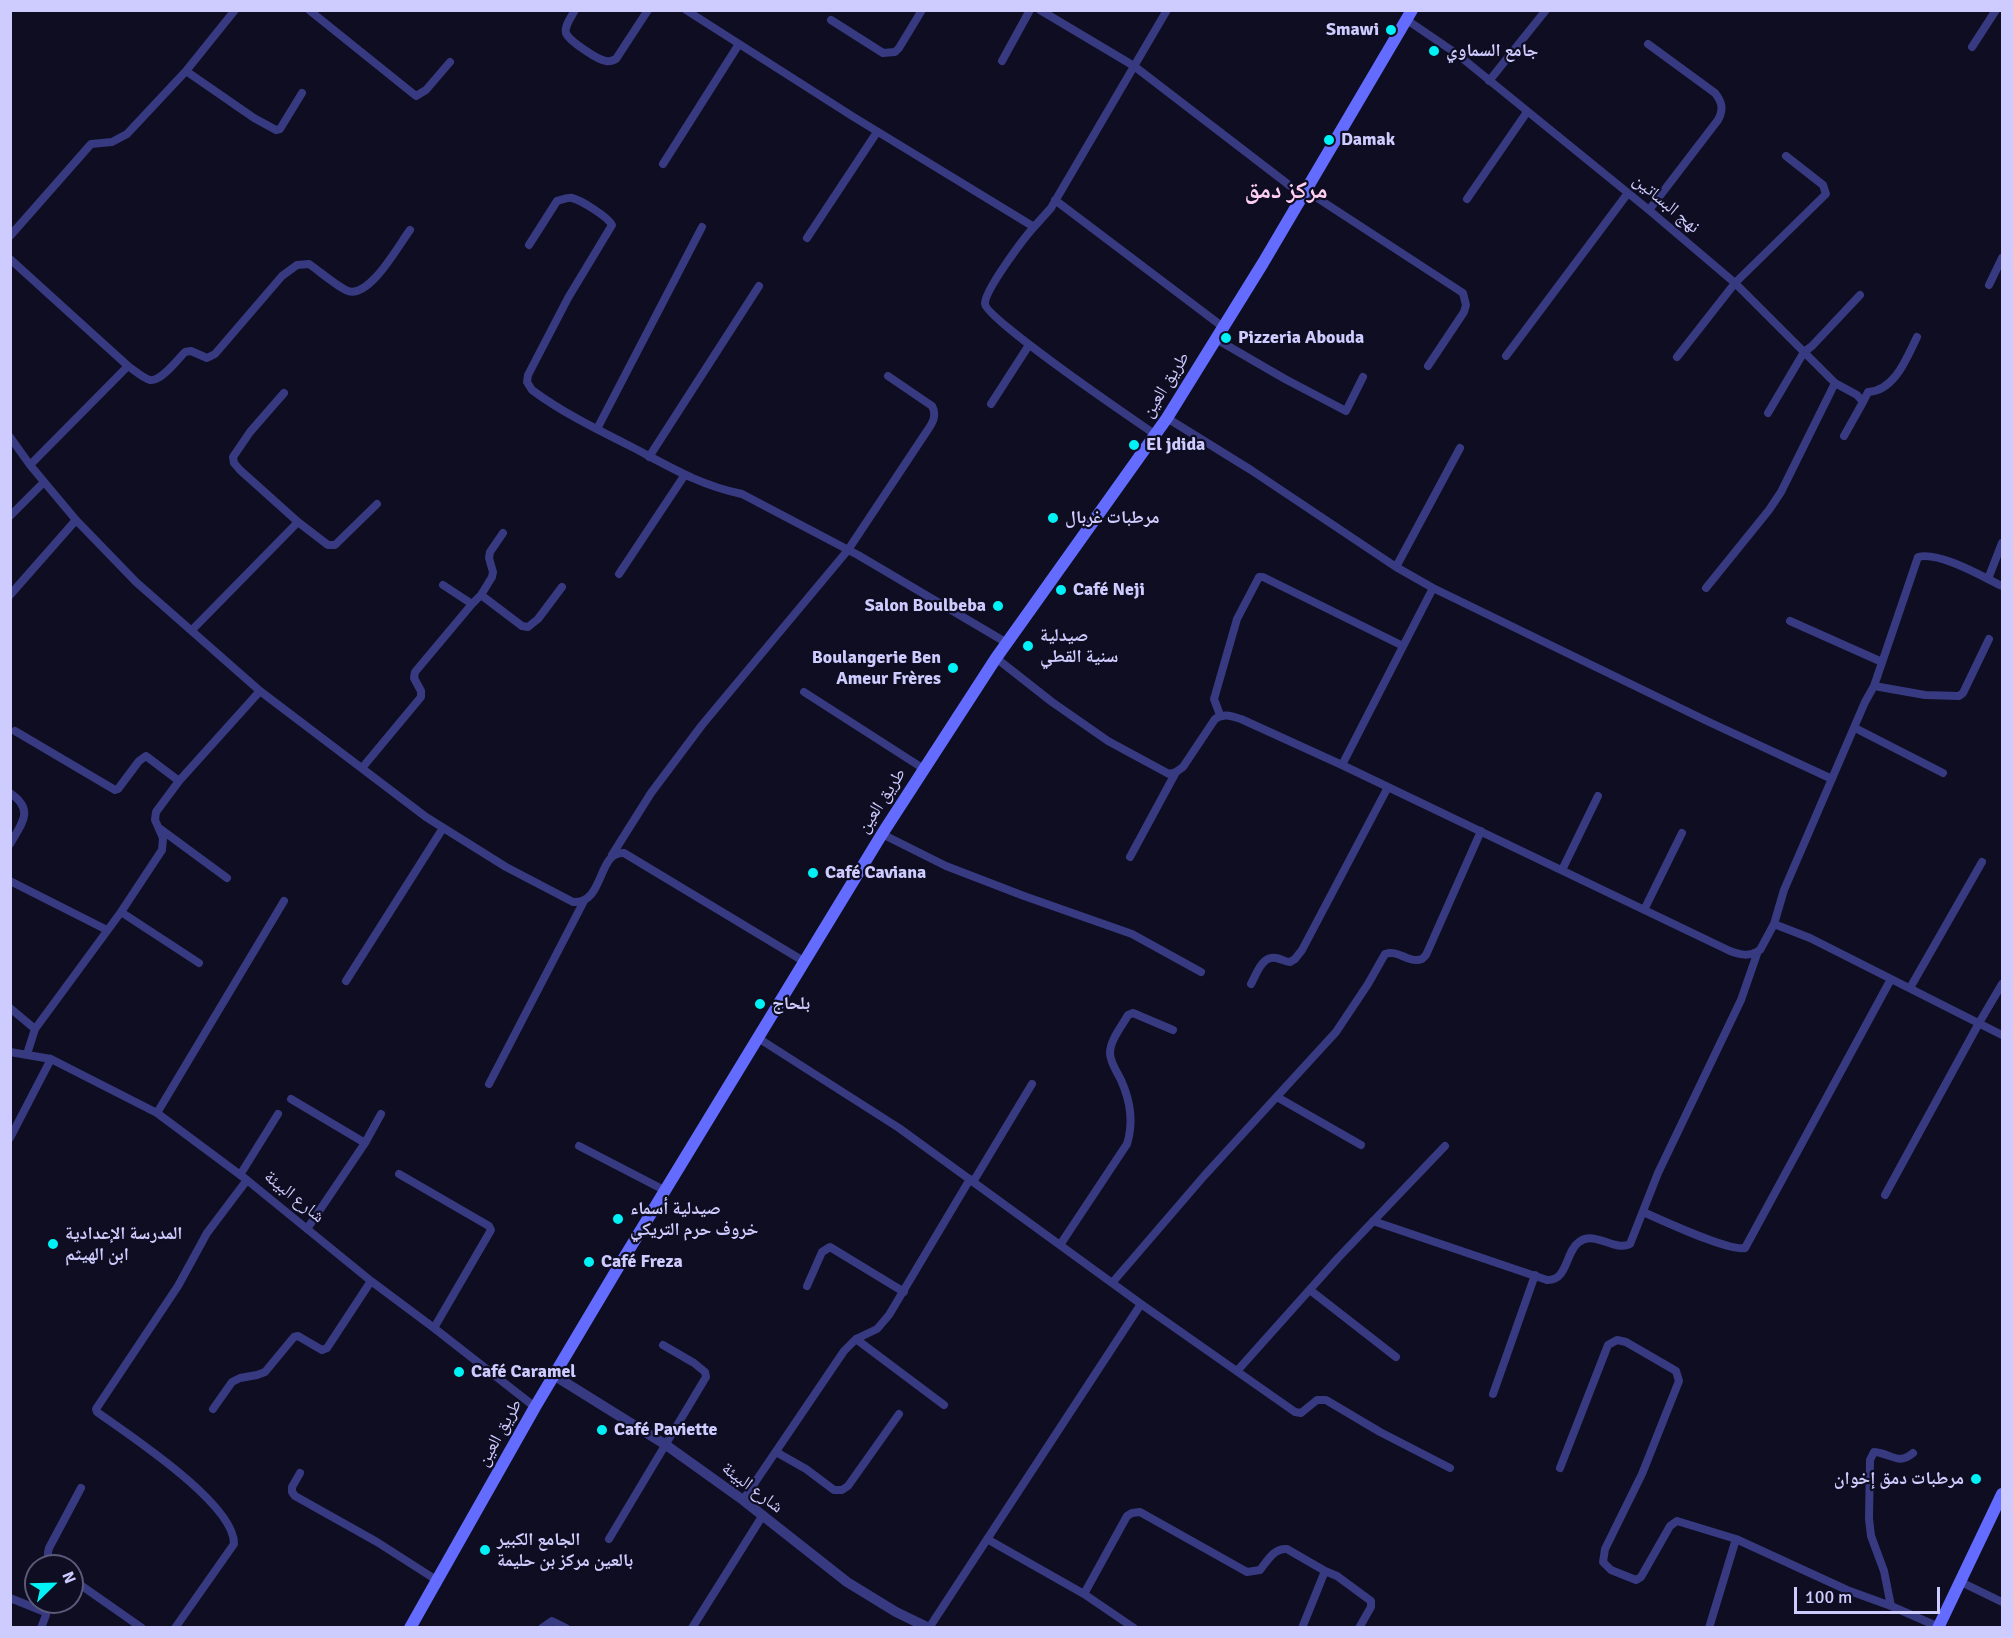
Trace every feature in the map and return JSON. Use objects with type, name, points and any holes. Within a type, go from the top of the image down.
[{"type":"main road","name":"طريق العين","points":[[410,1628],[535,1407],[664,1190],[882,834],[996,658],[1167,418],[1409,15]]},
{"type":"main road","points":[[1939,1627],[2002,1494]]},
{"type":"street","points":[[10,236],[91,144],[121,139],[186,71],[235,10]]},
{"type":"street","points":[[309,10],[416,96],[426,90],[450,62]]},
{"type":"street","points":[[575,10],[566,28],[566,34],[574,42],[604,61],[611,61],[616,59],[648,10]]},
{"type":"street","points":[[686,10],[877,132],[1034,227]]},
{"type":"street","points":[[831,20],[884,53],[889,53],[899,48],[922,10]]},
{"type":"street","points":[[1002,61],[1030,10]]},
{"type":"street","points":[[1040,10],[1134,66],[1303,193],[1463,293],[1466,305],[1464,312],[1428,366]]},
{"type":"street","points":[[1156,435],[1029,345],[991,313],[985,304],[992,288],[1022,240],[1055,200],[1167,10]]},
{"type":"street","points":[[1489,81],[1546,10]]},
{"type":"street","points":[[1972,47],[1996,10]]},
{"type":"street","name":"نهج البساتين","points":[[1409,15],[1735,283],[1835,382],[1857,395],[1863,402]]},
{"type":"street","points":[[663,164],[739,44]]},
{"type":"street","points":[[1648,44],[1715,93],[1721,102],[1722,111],[1718,120],[1649,210]]},
{"type":"street","points":[[186,71],[254,118],[276,130],[280,129],[302,93]]},
{"type":"street","points":[[1467,199],[1527,112]]},
{"type":"street","points":[[807,238],[877,132]]},
{"type":"street","points":[[1677,357],[1735,283],[1826,194],[1823,186],[1786,156]]},
{"type":"street","points":[[1506,356],[1628,193]]},
{"type":"street","points":[[529,245],[557,201],[565,198],[573,198],[580,202],[608,219],[612,225],[568,298],[527,380],[529,387],[536,393],[684,476],[724,491],[742,494],[848,550],[1007,643]]},
{"type":"street","points":[[1055,200],[1223,327]]},
{"type":"street","points":[[597,429],[702,227]]},
{"type":"street","points":[[10,259],[128,366],[149,380],[163,375],[184,351],[191,351],[207,358],[215,354],[282,276],[297,265],[309,264],[349,291],[362,290],[372,282],[410,230]]},
{"type":"street","points":[[1989,285],[2002,258]]},
{"type":"street","points":[[650,457],[759,286]]},
{"type":"street","points":[[1768,413],[1804,352],[1860,295]]},
{"type":"street","points":[[1844,436],[1868,392],[1877,392],[1898,374],[1917,337]]},
{"type":"street","points":[[1216,339],[1346,411],[1363,377]]},
{"type":"street","points":[[991,404],[1029,345]]},
{"type":"street","points":[[30,465],[128,366]]},
{"type":"street","points":[[489,1084],[584,901],[591,896],[610,858],[651,793],[702,725],[848,550],[926,434],[934,418],[935,412],[932,406],[888,376]]},
{"type":"street","points":[[1706,588],[1781,492],[1835,382]]},
{"type":"street","points":[[284,393],[250,432],[233,457],[234,463],[298,522],[328,545],[335,545],[377,504]]},
{"type":"street","points":[[1167,418],[1251,470],[1396,567],[1433,588],[1832,779]]},
{"type":"street","points":[[10,437],[76,520],[136,582],[260,691],[443,828],[506,867],[544,887],[573,902],[584,901]]},
{"type":"street","points":[[1396,567],[1460,448]]},
{"type":"street","points":[[620,574],[684,476]]},
{"type":"street","points":[[10,516],[44,482]]},
{"type":"street","points":[[10,595],[76,520]]},
{"type":"street","points":[[192,630],[298,522]]},
{"type":"street","points":[[362,768],[421,697],[422,691],[414,678],[415,672],[481,595],[492,577],[490,552],[502,532]]},
{"type":"street","points":[[1988,579],[2002,543]]},
{"type":"street","points":[[1373,1221],[1547,1280],[1557,1279],[1561,1275],[1570,1252],[1578,1242],[1594,1238],[1619,1246],[1627,1246],[1633,1240],[1658,1173],[1741,1000],[1758,951],[1774,924],[1784,890],[1874,686],[1918,557],[1933,556],[2002,586]]},
{"type":"street","points":[[1220,715],[1214,699],[1237,619],[1259,577],[1403,646]]},
{"type":"street","points":[[442,585],[472,604]]},
{"type":"street","points":[[481,595],[522,626],[528,627],[538,619],[562,587]]},
{"type":"street","points":[[1342,765],[1433,588]]},
{"type":"street","points":[[1790,621],[1882,662]]},
{"type":"street","points":[[1874,686],[1925,695],[1959,696],[1963,693],[1989,639]]},
{"type":"street","points":[[996,658],[1052,702],[1108,741],[1169,774],[1183,767],[1215,719],[1220,715],[1227,715],[1342,765],[1730,951],[1743,955],[1758,951]]},
{"type":"street","points":[[27,1054],[35,1029],[121,912],[162,850],[163,838],[155,820],[156,812],[179,781],[260,691]]},
{"type":"street","points":[[804,692],[924,769]]},
{"type":"street","points":[[1855,728],[1943,773]]},
{"type":"street","points":[[15,731],[115,790],[139,761],[146,756],[179,781]]},
{"type":"street","points":[[1130,857],[1176,772]]},
{"type":"street","points":[[1251,984],[1269,958],[1290,962],[1302,950],[1388,787]]},
{"type":"street","points":[[10,793],[22,802],[24,818],[10,844]]},
{"type":"street","points":[[1562,870],[1598,796]]},
{"type":"street","points":[[159,828],[227,878]]},
{"type":"street","points":[[346,981],[443,828]]},
{"type":"street","points":[[1112,1283],[1204,1176],[1336,1032],[1385,954],[1395,953],[1417,961],[1426,955],[1481,831]]},
{"type":"street","points":[[1644,910],[1682,833]]},
{"type":"street","points":[[882,834],[946,866],[1132,933],[1201,972]]},
{"type":"street","points":[[610,858],[624,853],[805,962]]},
{"type":"street","points":[[1910,988],[1982,862]]},
{"type":"street","points":[[10,881],[107,930]]},
{"type":"street","points":[[157,1113],[284,901]]},
{"type":"street","points":[[121,912],[199,963]]},
{"type":"street","points":[[1774,924],[1810,938],[2002,1035]]},
{"type":"street","points":[[1643,1212],[1707,1239],[1737,1249],[1745,1248],[1891,979]]},
{"type":"street","points":[[1886,1195],[1978,1023],[2002,984]]},
{"type":"street","points":[[10,1008],[35,1029]]},
{"type":"street","points":[[1060,1245],[1127,1144],[1130,1133],[1132,1116],[1110,1054],[1111,1046],[1128,1015],[1133,1013],[1173,1030]]},
{"type":"street","points":[[758,1038],[899,1128],[1141,1304],[1295,1412],[1301,1413],[1317,1400],[1326,1400],[1380,1432],[1450,1468]]},
{"type":"street","name":"شارع البيئة","points":[[10,1052],[51,1059],[157,1113],[244,1178],[371,1281],[535,1407]]},
{"type":"street","points":[[10,1138],[51,1059]]},
{"type":"street","points":[[743,1500],[844,1351],[856,1339],[877,1329],[890,1315],[1032,1084]]},
{"type":"street","points":[[1277,1097],[1360,1145]]},
{"type":"street","points":[[291,1099],[364,1143]]},
{"type":"street","points":[[175,1628],[234,1544],[232,1530],[181,1472],[97,1412],[96,1409],[178,1286],[207,1233],[244,1178],[278,1114]]},
{"type":"street","points":[[307,1229],[381,1114]]},
{"type":"street","points":[[579,1146],[664,1190]]},
{"type":"street","points":[[1237,1371],[1373,1221],[1445,1146]]},
{"type":"street","points":[[399,1174],[489,1226],[491,1230],[434,1328]]},
{"type":"street","points":[[807,1286],[822,1252],[830,1247],[904,1292]]},
{"type":"street","points":[[1493,1394],[1535,1275]]},
{"type":"street","points":[[213,1409],[232,1382],[265,1372],[294,1337],[298,1336],[322,1350],[327,1348],[371,1281]]},
{"type":"street","points":[[1310,1290],[1396,1357]]},
{"type":"street","points":[[929,1628],[1141,1304]]},
{"type":"street","points":[[856,1339],[944,1405]]},
{"type":"street","points":[[1560,1468],[1608,1345],[1617,1340],[1626,1341],[1676,1371],[1679,1381],[1642,1474],[1605,1549],[1604,1562],[1611,1570],[1636,1580],[1641,1577],[1670,1526],[1677,1521],[1736,1539],[1847,1590],[1939,1627]]},
{"type":"street","points":[[609,1539],[705,1377],[705,1372],[694,1363],[663,1345]]},
{"type":"street","name":"شارع البيئة","points":[[555,1376],[666,1445],[763,1515],[847,1582],[896,1612],[929,1628]]},
{"type":"street","points":[[776,1452],[806,1469],[834,1490],[842,1490],[848,1486],[899,1414]]},
{"type":"street","points":[[1891,1606],[1884,1570],[1871,1536],[1870,1460],[1874,1452],[1901,1460],[1913,1453]]},
{"type":"street","points":[[300,1473],[292,1487],[295,1496],[378,1542],[438,1581]]},
{"type":"street","points":[[48,1554],[81,1488]]},
{"type":"street","points":[[1084,1594],[1127,1516],[1140,1512],[1247,1572],[1260,1570],[1275,1551],[1287,1549],[1337,1576],[1371,1601],[1371,1607],[1359,1628]]},
{"type":"street","points":[[692,1628],[763,1515]]},
{"type":"street","points":[[987,1539],[1084,1594],[1134,1628]]},
{"type":"street","points":[[1708,1628],[1736,1539]]},
{"type":"street","points":[[1302,1628],[1325,1571]]},
{"type":"street","points":[[1961,1582],[2002,1602]]},
{"type":"street","points":[[84,1587],[142,1628]]},
{"type":"street","points":[[10,1598],[45,1612],[46,1616],[41,1628]]},
{"type":"street","points":[[543,1628],[552,1621],[566,1628]]},
{"type":"place","name":"Smawi","points":[[1391,30]]},
{"type":"place","name":"جامع السماوي","points":[[1434,51]]},
{"type":"place","name":"Damak","points":[[1329,140]]},
{"type":"place","name":"Pizzeria Abouda","points":[[1226,338]]},
{"type":"place","name":"El jdida","points":[[1134,445]]},
{"type":"place","name":"مرطبات غربال","points":[[1053,518]]},
{"type":"place","name":"Café Neji","points":[[1061,590]]},
{"type":"place","name":"Salon Boulbeba","points":[[998,606]]},
{"type":"place","name":"صيدلية سنية القطي","points":[[1028,646]]},
{"type":"place","name":"Boulangerie Ben Ameur Frères","points":[[953,668]]},
{"type":"place","name":"Café Caviana","points":[[813,873]]},
{"type":"place","name":"بلحاج","points":[[760,1004]]},
{"type":"place","name":"صيدلية أسماء خروف حرم التريكي","points":[[618,1219]]},
{"type":"place","name":"المدرسة الإعدادية ابن الهيثم","points":[[53,1244]]},
{"type":"place","name":"Café Freza","points":[[589,1262]]},
{"type":"place","name":"Café Caramel","points":[[459,1372]]},
{"type":"place","name":"Café Paviette","points":[[602,1430]]},
{"type":"place","name":"مرطبات دمق إخوان","points":[[1976,1479]]},
{"type":"place","name":"الجامع الكبير بالعين مركز بن حليمة","points":[[485,1550]]},
{"type":"district","name":"مركز دمق","points":[[1286,192]]}]
